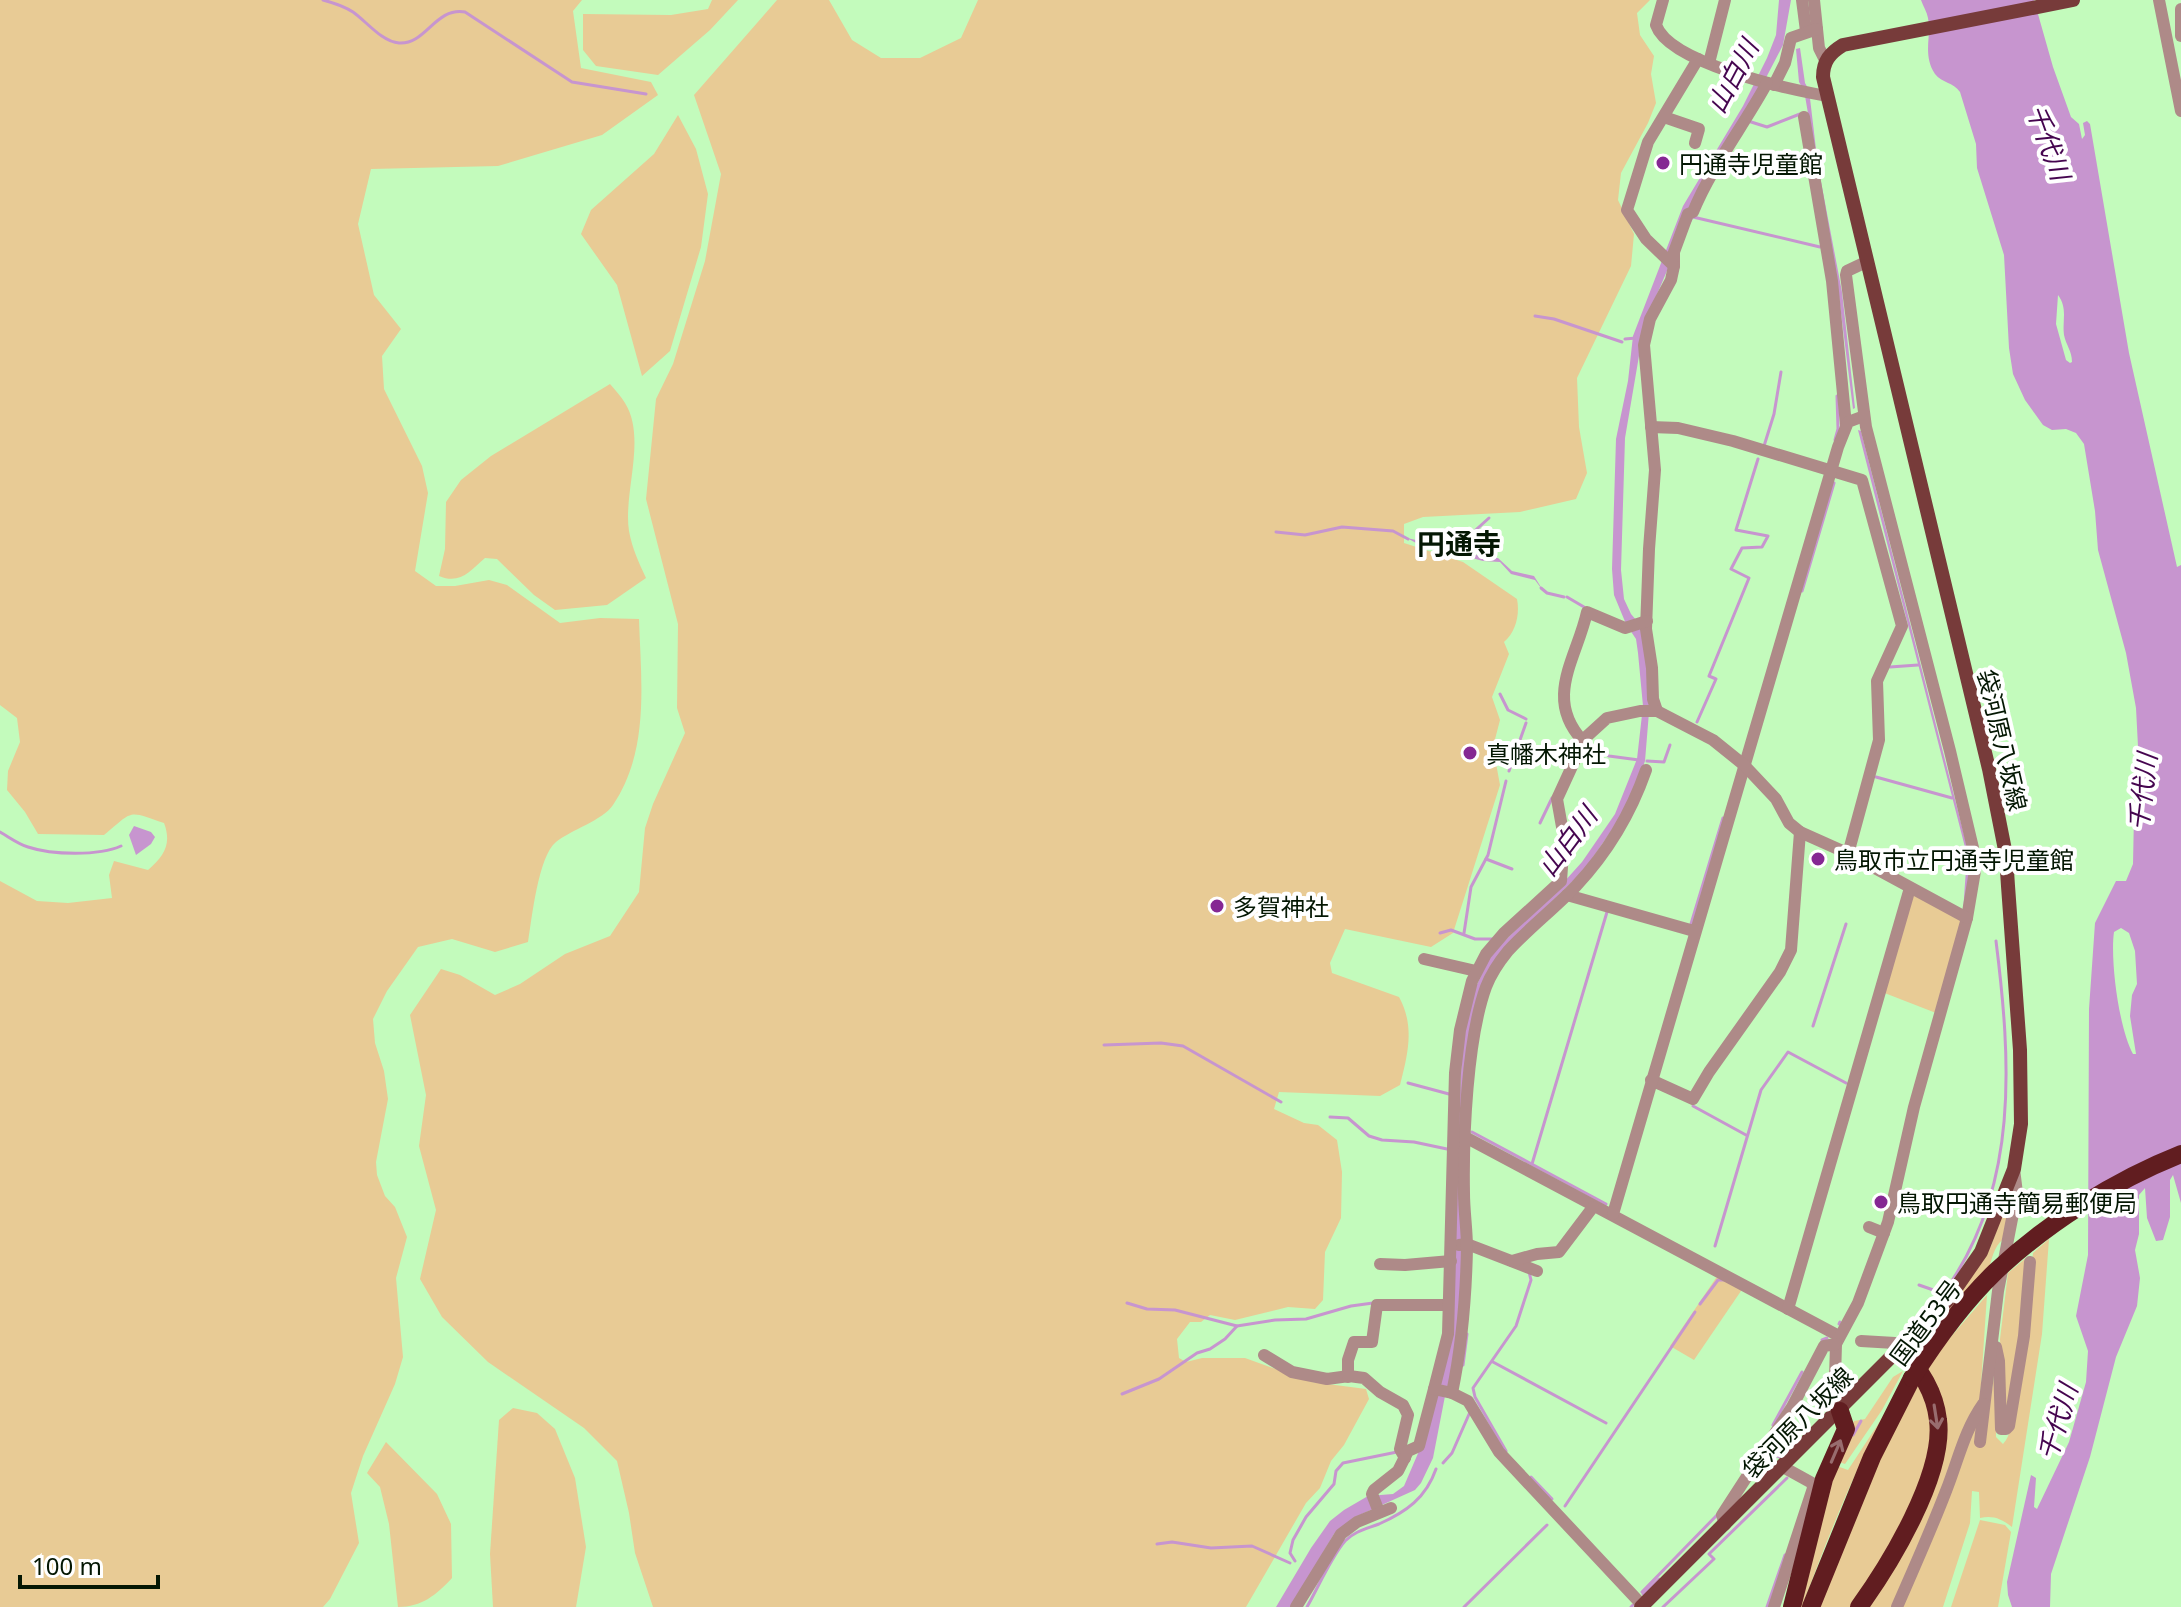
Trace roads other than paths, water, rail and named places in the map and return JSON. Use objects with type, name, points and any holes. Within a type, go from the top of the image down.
[{"type":"highway","name":"国道53号","points":[[1811,1607],[1872,1457],[1912,1378],[1939,1337],[2005,1264],[2057,1223],[2101,1194],[2181,1154]]},
{"type":"highway","points":[[1859,1607],[1880,1579],[1909,1527],[1928,1482],[1937,1449],[1939,1421],[1931,1392],[1921,1372],[1902,1349]]},
{"type":"highway","points":[[1792,1607],[1824,1479],[1846,1429],[1840,1411]]},
{"type":"main road","points":[[1828,58],[1843,45],[2073,0]]},
{"type":"main road","name":"袋河原八坂線","points":[[1642,1607],[1947,1301],[1981,1252],[2014,1169],[2021,1124],[2020,1050],[2006,855],[1989,769],[1823,77],[1828,58]]},
{"type":"street","points":[[1663,0],[1657,16],[1659,33],[1673,46],[1765,83],[1828,96]]},
{"type":"street","points":[[1650,711],[1653,699],[1647,621],[1655,470],[1645,334],[1671,280],[1669,261],[1627,210],[1648,142],[1704,61],[1725,0]]},
{"type":"street","points":[[1802,0],[1819,48],[1828,58]]},
{"type":"street","points":[[1811,30],[1814,0]]},
{"type":"street","points":[[2159,0],[2181,111]]},
{"type":"street","points":[[2181,9],[2181,36]]},
{"type":"street","points":[[1669,261],[1688,214],[1693,212],[1710,175],[1731,145],[1765,83],[1785,63],[1791,38],[1811,30]]},
{"type":"street","points":[[1664,117],[1699,129],[1695,143]]},
{"type":"street","points":[[1613,1214],[1694,931],[1846,425],[1832,281],[1804,117]]},
{"type":"street","points":[[1840,1411],[1835,1378],[1838,1340],[1858,1303],[1884,1233],[1914,1107],[1967,918],[1975,871],[1973,848],[1864,416],[1846,275],[1847,271],[1866,262]]},
{"type":"street","points":[[1846,425],[1864,416]]},
{"type":"street","points":[[1651,427],[1678,428],[1733,441],[1862,480],[1902,626],[1876,683],[1879,740],[1848,854]]},
{"type":"street","points":[[1583,741],[1572,727],[1567,712],[1563,681],[1587,612],[1625,628],[1647,621]]},
{"type":"street","points":[[1296,1607],[1341,1534],[1357,1522],[1385,1510],[1372,1494],[1374,1490],[1398,1471],[1408,1451],[1419,1446],[1448,1334],[1452,1246],[1449,1224],[1455,1073],[1460,1030],[1476,971],[1504,933],[1561,881],[1564,838],[1557,799],[1583,741],[1607,718],[1650,711],[1713,740],[1744,765],[1776,799],[1789,823],[1800,832],[1848,854],[1967,918]]},
{"type":"street","points":[[1452,1393],[1462,1337],[1467,1244],[1465,1137],[1474,1035],[1486,987],[1508,951],[1590,870],[1615,836],[1646,770]]},
{"type":"street","points":[[1651,1080],[1693,1099],[1780,972],[1793,942],[1800,832]]},
{"type":"street","points":[[1788,1309],[1910,888]]},
{"type":"street","points":[[1567,895],[1694,931]]},
{"type":"street","points":[[1424,959],[1476,971]]},
{"type":"street","points":[[1465,1137],[1788,1309],[1838,1340]]},
{"type":"street","points":[[1980,1442],[1998,1291],[2017,1193],[2014,1169]]},
{"type":"street","points":[[1512,1261],[1559,1252],[1593,1207]]},
{"type":"street","points":[[1869,1227],[1884,1233]]},
{"type":"street","points":[[1452,1246],[1467,1244],[1537,1271]]},
{"type":"street","points":[[1380,1264],[1451,1261]]},
{"type":"street","points":[[1994,1336],[1999,1361],[2001,1429],[2006,1429],[2024,1336],[2030,1262]]},
{"type":"street","points":[[1348,1377],[1348,1360],[1354,1342],[1372,1342],[1377,1305],[1448,1305]]},
{"type":"street","points":[[1725,1525],[1722,1515],[1792,1407],[1824,1346],[1838,1340]]},
{"type":"street","points":[[1861,1341],[1895,1343],[1902,1349]]},
{"type":"street","points":[[1264,1355],[1292,1372],[1327,1379],[1364,1378],[1407,1410],[1400,1449],[1405,1458]]},
{"type":"street","points":[[1434,1389],[1468,1401],[1499,1452],[1642,1607]]},
{"type":"street","points":[[1897,1607],[1947,1489],[1972,1419],[1986,1401]]},
{"type":"street","points":[[1774,1607],[1813,1488],[1812,1483],[1783,1467]]},
{"type":"water","points":[[1779,0],[1791,0],[1783,45],[1672,259],[1647,318],[1640,350],[1625,438],[1621,570],[1624,599],[1642,627],[1650,700],[1645,761],[1629,805],[1585,869],[1526,927],[1477,1003],[1457,1354],[1433,1458],[1415,1490],[1353,1518],[1334,1534],[1291,1607],[1276,1607],[1330,1521],[1368,1496],[1393,1494],[1404,1486],[1422,1444],[1446,1356],[1463,1036],[1474,991],[1491,954],[1582,862],[1615,814],[1637,759],[1643,706],[1638,653],[1636,639],[1614,595],[1612,569],[1616,439],[1633,336],[1683,206],[1743,106],[1767,58],[1776,35]]},
{"type":"water","name":"千代川","points":[[1921,0],[2034,0],[2053,67],[2071,117],[2079,124],[2082,139],[2085,135],[2083,123],[2087,121],[2090,124],[2129,353],[2177,567],[2181,565],[2181,1203],[2173,1175],[2170,1180],[2170,1217],[2163,1240],[2156,1241],[2147,1218],[2145,1188],[2139,1195],[2139,1234],[2135,1250],[2140,1278],[2137,1306],[2116,1357],[2090,1457],[2051,1574],[2050,1607],[2012,1607],[2007,1582],[2031,1475],[2036,1478],[2034,1507],[2037,1509],[2069,1442],[2086,1382],[2088,1351],[2076,1316],[2088,1255],[2089,1009],[2095,923],[2116,881],[2126,881],[2133,864],[2134,815],[2140,785],[2136,708],[2126,653],[2098,550],[2084,444],[2076,433],[2066,429],[2052,430],[2043,425],[2025,400],[2013,374],[2004,255],[1977,168],[1976,144],[1960,92],[1938,77],[1931,67],[1928,18]],"holes":[[[2058,295],[2064,310],[2064,335],[2071,355],[2070,363],[2066,360],[2056,324]],[[2121,928],[2129,933],[2135,951],[2137,984],[2132,995],[2130,1016],[2136,1054],[2133,1054],[2128,1043],[2115,976],[2114,932]]]},
{"type":"water","points":[[1800,48],[1842,292],[1853,409],[1838,289],[1804,90],[1799,82],[1796,49]]},
{"type":"water","points":[[1858,430],[1861,431],[1969,854],[1970,868],[1963,912],[1967,855]]},
{"type":"water","points":[[1407,538],[1485,558],[1498,558],[1512,571],[1534,576],[1544,592],[1535,580],[1511,574],[1500,562],[1483,561]]},
{"type":"water","points":[[134,826],[151,832],[155,837],[136,855],[129,835]]},
{"type":"waterway","points":[[323,0],[350,10],[380,35],[399,43],[416,38],[446,15],[465,12],[572,82],[646,94]]},
{"type":"waterway","points":[[1748,121],[1767,127],[1800,114]]},
{"type":"waterway","points":[[1693,217],[1820,247]]},
{"type":"waterway","points":[[1535,316],[1554,319],[1622,342]]},
{"type":"waterway","points":[[1625,339],[1636,338]]},
{"type":"waterway","points":[[1764,446],[1774,414],[1781,372]]},
{"type":"waterway","points":[[1835,440],[1838,429],[1837,396]]},
{"type":"waterway","points":[[1697,722],[1716,679],[1709,676],[1749,578],[1731,569],[1742,548],[1762,547],[1768,536],[1736,530],[1758,459]]},
{"type":"waterway","points":[[1802,591],[1834,483]]},
{"type":"waterway","points":[[1434,546],[1451,537],[1469,536],[1489,518]]},
{"type":"waterway","points":[[1276,532],[1305,535],[1342,527],[1393,531],[1408,539]]},
{"type":"waterway","points":[[1454,547],[1456,536]]},
{"type":"waterway","points":[[1541,588],[1547,593],[1564,597]]},
{"type":"waterway","points":[[1567,597],[1584,607]]},
{"type":"waterway","points":[[1890,667],[1918,665]]},
{"type":"waterway","points":[[1500,694],[1508,710],[1526,719]]},
{"type":"waterway","points":[[1509,771],[1526,723]]},
{"type":"waterway","points":[[1587,743],[1609,756],[1639,760]]},
{"type":"waterway","points":[[1647,761],[1664,762],[1670,745]]},
{"type":"waterway","points":[[1876,777],[1952,798]]},
{"type":"waterway","points":[[1464,933],[1471,887],[1488,855],[1506,781]]},
{"type":"waterway","points":[[1540,823],[1552,798]]},
{"type":"waterway","points":[[1691,924],[1723,818]]},
{"type":"waterway","points":[[0,832],[24,846],[50,852],[88,853],[121,846]]},
{"type":"waterway","points":[[1486,859],[1512,869]]},
{"type":"waterway","points":[[1532,1164],[1607,912]]},
{"type":"waterway","points":[[1813,1026],[1846,924]]},
{"type":"waterway","points":[[1440,933],[1451,930],[1475,939],[1492,939]]},
{"type":"waterway","points":[[1947,1288],[1970,1248],[1987,1207],[1998,1165],[2006,1076],[1996,941]]},
{"type":"waterway","points":[[1104,1045],[1161,1043],[1183,1046],[1281,1102]]},
{"type":"waterway","points":[[1715,1246],[1761,1090],[1788,1052],[1846,1083]]},
{"type":"waterway","points":[[1408,1083],[1449,1094]]},
{"type":"waterway","points":[[1693,1106],[1746,1135]]},
{"type":"waterway","points":[[1330,1117],[1348,1118],[1369,1136],[1382,1140],[1414,1142],[1447,1149]]},
{"type":"waterway","points":[[1472,1132],[1606,1204]]},
{"type":"waterway","points":[[1506,1451],[1475,1397],[1473,1388],[1516,1326],[1531,1280],[1529,1272]]},
{"type":"waterway","points":[[1700,1304],[1718,1280],[1724,1280]]},
{"type":"waterway","points":[[1919,1285],[1942,1293],[1922,1316]]},
{"type":"waterway","points":[[1127,1303],[1147,1309],[1175,1310],[1237,1326],[1306,1319],[1373,1303]]},
{"type":"waterway","points":[[1565,1506],[1695,1312]]},
{"type":"waterway","points":[[1122,1394],[1159,1379],[1197,1353],[1210,1349],[1237,1326]]},
{"type":"waterway","points":[[1463,1365],[1467,1334]]},
{"type":"waterway","points":[[1822,1340],[1827,1338]]},
{"type":"waterway","points":[[1493,1362],[1606,1423]]},
{"type":"waterway","points":[[1773,1425],[1802,1372]]},
{"type":"waterway","points":[[1443,1463],[1452,1453],[1470,1412]]},
{"type":"waterway","points":[[1853,1435],[1861,1421]]},
{"type":"waterway","points":[[1295,1561],[1290,1553],[1293,1540],[1306,1517],[1334,1484],[1336,1471],[1343,1463],[1397,1452]]},
{"type":"waterway","points":[[1767,1452],[1782,1458]]},
{"type":"waterway","points":[[1307,1607],[1345,1541],[1406,1509],[1421,1496],[1436,1469]]},
{"type":"waterway","points":[[1531,1477],[1552,1499]]},
{"type":"waterway","points":[[1663,1607],[1714,1559],[1709,1554],[1787,1478]]},
{"type":"waterway","points":[[1642,1592],[1719,1513]]},
{"type":"waterway","points":[[1464,1607],[1547,1525]]},
{"type":"waterway","points":[[1157,1544],[1172,1542],[1211,1548],[1252,1546],[1290,1563]]},
{"type":"waterway","points":[[1767,1607],[1785,1555]]},
{"type":"waterway","points":[[1643,1594],[1659,1579]]},
{"type":"place","name":"円通寺児童館","points":[[1663,163]]},
{"type":"place","name":"真幡木神社","points":[[1470,753]]},
{"type":"place","name":"鳥取市立円通寺児童館","points":[[1818,859]]},
{"type":"place","name":"多賀神社","points":[[1217,906]]},
{"type":"place","name":"鳥取円通寺簡易郵便局","points":[[1881,1202]]},
{"type":"district","name":"円通寺","points":[[1459,543]]},
{"type":"water label","name":"山白川","points":[[1732,76]]},
{"type":"water label","name":"山白川","points":[[1567,841]]}]
